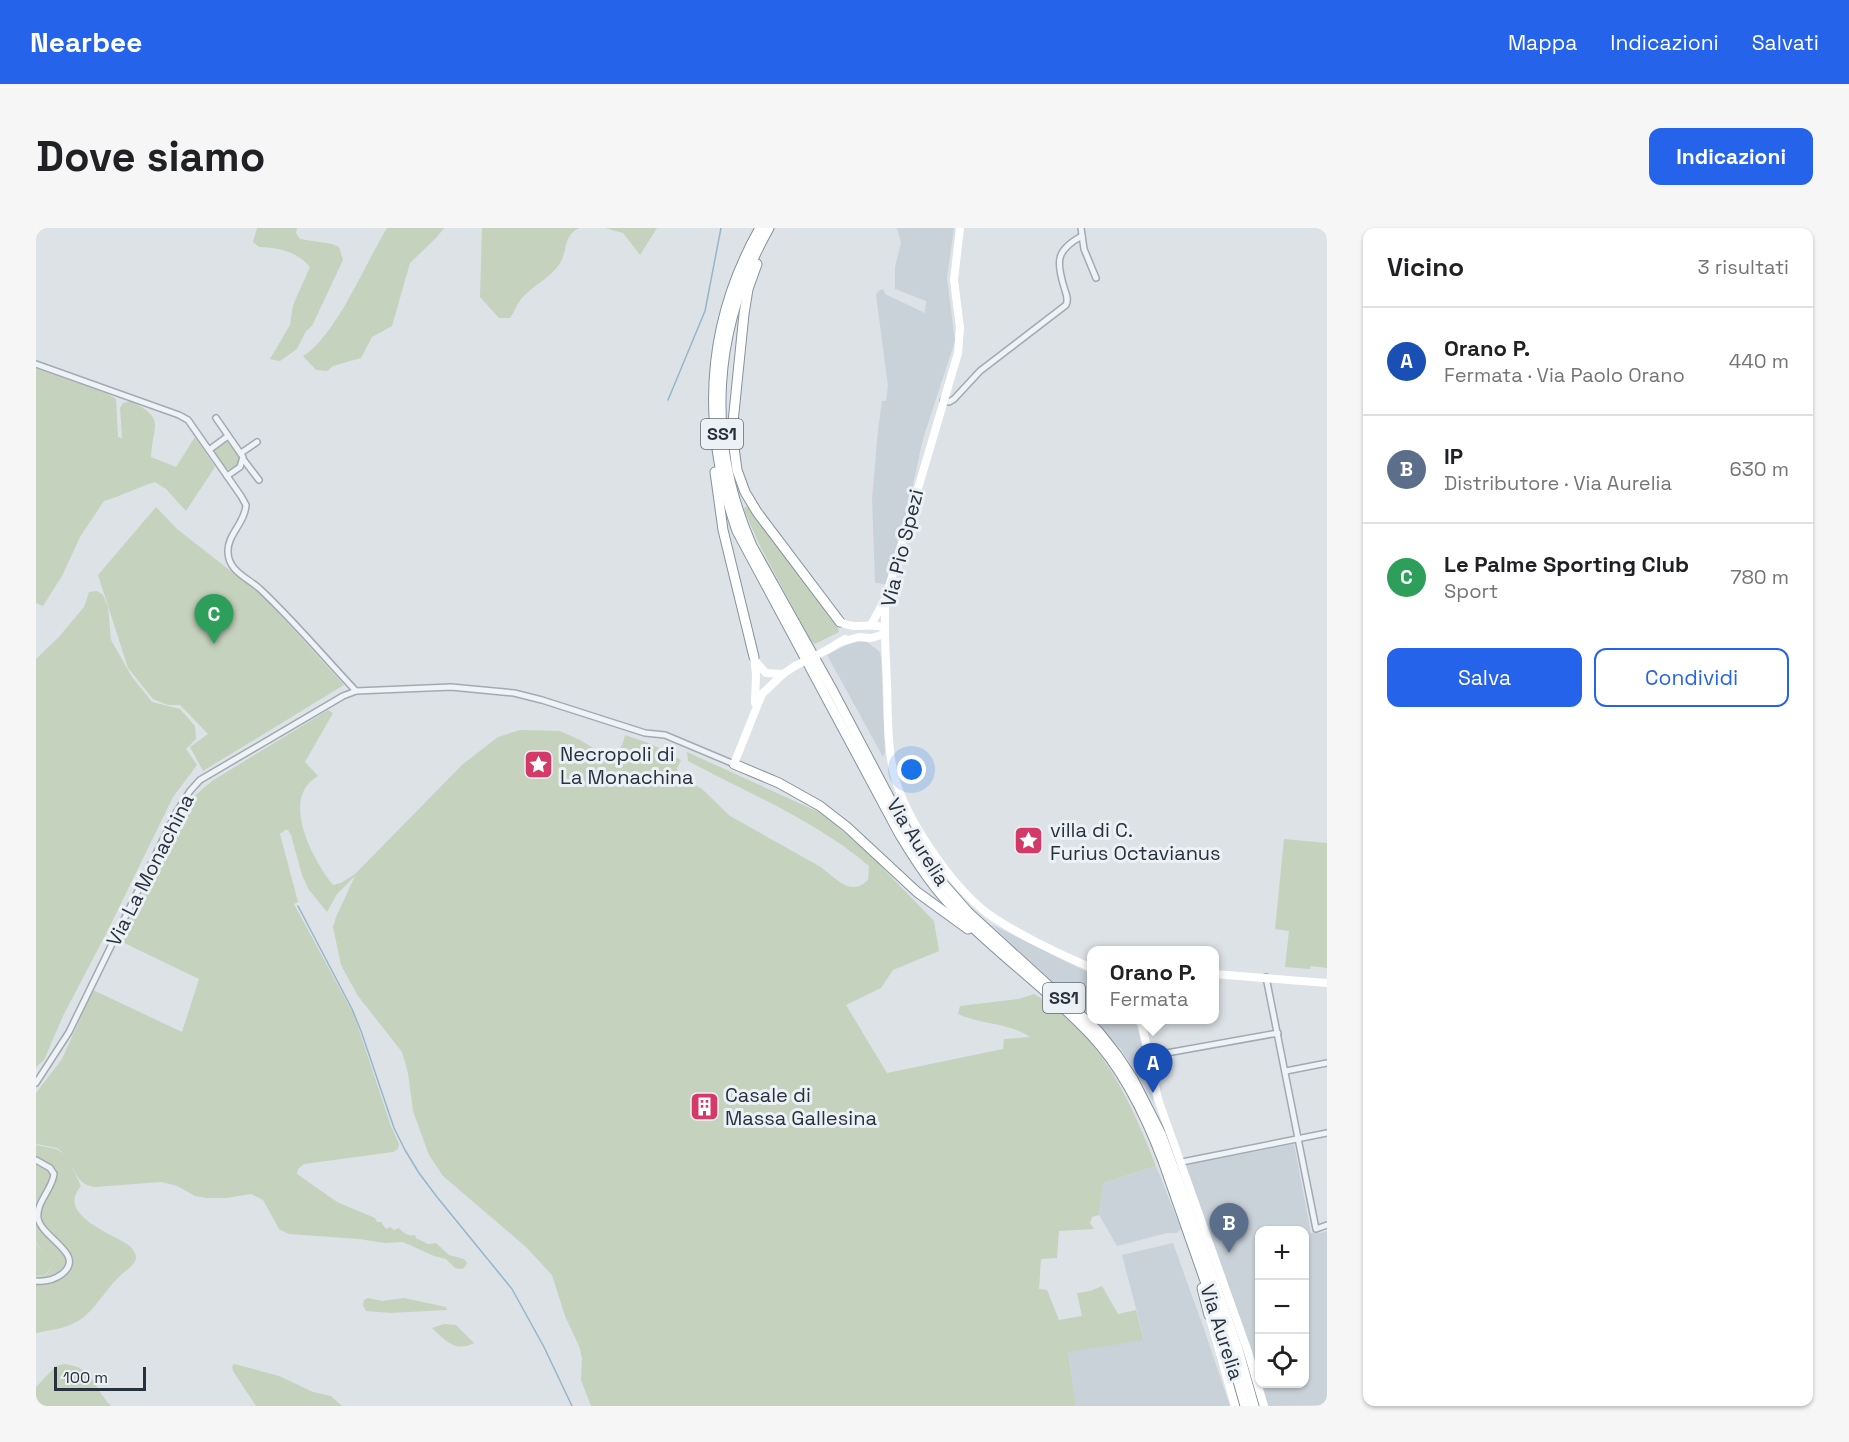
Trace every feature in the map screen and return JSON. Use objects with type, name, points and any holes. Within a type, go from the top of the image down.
[{"type":"highway","name":"Via Aurelia","points":[[760,228],[730,293],[721,325],[713,379],[714,437],[723,485],[737,531],[898,831],[921,868],[957,913],[1092,1036],[1114,1064],[1153,1134],[1230,1352],[1245,1406]]},
{"type":"highway","name":"Via Aurelia","points":[[770,228],[750,266],[733,311],[726,341],[720,387],[720,418],[724,455],[743,525],[752,546],[834,691],[904,825],[933,872],[968,912],[1087,1021]]},
{"type":"highway","points":[[770,228],[746,301],[732,432],[735,462],[741,484],[757,512],[840,622]]},
{"type":"highway","points":[[714,437],[719,513],[754,657]]},
{"type":"highway","points":[[734,764],[794,790],[820,806],[847,827],[926,899],[995,947]]},
{"type":"highway","name":"Via Aurelia","points":[[1090,1024],[1117,1055],[1133,1079],[1161,1134],[1238,1349],[1254,1406]]},
{"type":"highway","points":[[1195,1253],[1209,1315]]},
{"type":"street","name":"Via Pio Spezi","points":[[960,228],[954,280],[960,343],[886,597],[889,735],[896,781],[909,813],[923,836],[964,890],[995,918],[1087,965]]},
{"type":"street","points":[[1081,228],[1085,252],[1096,278]]},
{"type":"street","points":[[943,401],[952,400],[977,374],[1067,304],[1059,258],[1065,248],[1082,236]]},
{"type":"street","points":[[36,364],[179,415],[190,423],[228,476],[246,506],[242,520],[229,544],[228,552],[232,565],[267,596],[356,691]]},
{"type":"street","points":[[216,418],[259,480]]},
{"type":"street","points":[[209,450],[228,436]]},
{"type":"street","points":[[228,476],[240,467],[242,456],[257,442]]},
{"type":"street","points":[[734,764],[754,710],[764,691],[795,666],[867,626],[886,597]]},
{"type":"street","points":[[840,622],[852,627],[867,626],[885,631]]},
{"type":"street","points":[[840,622],[844,630],[841,642]]},
{"type":"street","points":[[841,642],[859,637],[871,638],[885,631]]},
{"type":"street","points":[[871,638],[886,653]]},
{"type":"street","points":[[754,657],[764,671],[783,674]]},
{"type":"street","points":[[754,657],[756,674],[754,710]]},
{"type":"street","name":"Via La Monachina","points":[[36,1083],[65,1039],[176,813],[193,787],[214,770],[339,698],[356,691],[451,687],[514,693],[645,733],[664,735],[734,764]]},
{"type":"street","points":[[1219,974],[1266,976],[1327,983]]},
{"type":"street","points":[[1266,976],[1316,1229],[1327,1225]]},
{"type":"street","name":"Via Aurelia","points":[[1141,1024],[1158,1099],[1248,1352],[1264,1406]]},
{"type":"street","points":[[1150,1056],[1278,1033]]},
{"type":"street","points":[[1286,1071],[1327,1063]]},
{"type":"street","points":[[1182,1162],[1327,1133]]},
{"type":"street","points":[[36,1160],[52,1169],[54,1174],[51,1187],[39,1208],[39,1221],[46,1233],[66,1251],[70,1262],[66,1271],[57,1278],[46,1282],[36,1281]]},
{"type":"street","name":"Via Aurelia","points":[[1209,1315],[1235,1406]]},
{"type":"shaded area","points":[[897,228],[954,228],[947,278],[955,341],[923,439],[907,512],[886,584],[875,583],[872,499],[882,401],[886,401],[888,386],[876,295],[883,289],[885,294],[925,313],[926,301],[895,289],[895,267],[901,243]]},
{"type":"shaded area","points":[[852,642],[867,642],[880,652],[885,753],[883,757],[827,655]]},
{"type":"shaded area","points":[[991,924],[1087,972],[1087,1016]]},
{"type":"shaded area","points":[[1095,1024],[1136,1024],[1154,1103],[1121,1049]]},
{"type":"shaded area","points":[[1294,1144],[1311,1233],[1327,1231],[1327,1405],[1267,1406],[1261,1388],[1309,1388],[1309,1226],[1255,1226],[1255,1372],[1184,1170],[1187,1165]]},
{"type":"shaded area","points":[[1156,1166],[1181,1229],[1177,1233],[1167,1233],[1117,1246],[1099,1215],[1103,1183]]},
{"type":"shaded area","points":[[1173,1243],[1230,1406],[1076,1406],[1068,1351],[1144,1339],[1122,1255]]},
{"type":"green space","points":[[257,228],[297,228],[296,233],[300,239],[339,247],[343,260],[312,326],[306,331],[297,349],[280,361],[270,359],[290,325],[293,305],[310,267],[299,257],[287,251],[259,247],[253,242]]},
{"type":"green space","points":[[387,228],[444,228],[410,263],[392,326],[372,337],[361,358],[333,366],[327,371],[316,370],[303,356],[315,346],[339,316]]},
{"type":"green space","points":[[482,228],[579,228],[570,235],[556,268],[522,298],[510,318],[499,318],[480,297]]},
{"type":"green space","points":[[605,228],[657,228],[640,255],[623,233]]},
{"type":"green space","points":[[36,368],[106,393],[116,399],[118,437],[122,438],[120,408],[123,403],[131,401],[142,407],[155,423],[151,457],[176,467],[195,437],[215,467],[186,511],[166,489],[155,482],[104,501],[80,537],[62,576],[43,606],[36,603]]},
{"type":"green space","points":[[225,442],[230,442],[241,458],[238,465],[230,470],[220,461],[215,451],[215,448]]},
{"type":"green space","points":[[156,507],[177,529],[264,597],[344,685],[203,771],[190,747],[208,734],[180,705],[168,705],[153,699],[128,668],[98,575]]},
{"type":"green space","points":[[745,507],[749,507],[839,632],[815,644],[811,641],[761,548],[744,510]]},
{"type":"green space","points":[[97,591],[103,595],[108,607],[111,640],[132,677],[152,702],[180,709],[195,726],[196,739],[186,749],[197,765],[173,797],[63,1016],[44,1060],[36,1067],[36,659],[59,637],[84,607],[89,592]]},
{"type":"green space","points":[[328,710],[333,713],[305,762],[318,776],[307,786],[301,799],[300,814],[309,845],[333,885],[355,874],[463,764],[498,737],[520,730],[560,731],[603,754],[618,750],[625,735],[651,744],[681,760],[677,768],[678,775],[702,789],[730,816],[819,866],[843,884],[855,887],[861,885],[868,880],[869,866],[849,850],[782,809],[688,761],[687,752],[823,814],[868,853],[934,921],[939,951],[893,970],[881,988],[846,1005],[887,1073],[1003,1049],[1004,1039],[1030,1037],[1004,1026],[958,1014],[960,1006],[1019,999],[1034,994],[1057,1009],[1077,1027],[1110,1069],[1135,1116],[1156,1166],[1103,1183],[1099,1215],[1092,1217],[1090,1223],[1094,1229],[1059,1231],[1057,1258],[1041,1259],[1039,1289],[1047,1290],[1059,1320],[1082,1316],[1077,1293],[1102,1286],[1118,1314],[1136,1310],[1144,1340],[1068,1352],[1076,1406],[591,1406],[581,1380],[582,1358],[579,1346],[565,1316],[552,1275],[526,1247],[443,1176],[429,1155],[413,1111],[408,1073],[402,1052],[358,996],[341,965],[333,927],[355,876],[337,894],[327,912],[309,890],[288,830],[280,834],[298,902],[294,904],[354,1015],[399,1144],[398,1149],[393,1152],[304,1164],[298,1169],[297,1174],[337,1202],[375,1218],[386,1229],[399,1228],[404,1233],[415,1235],[416,1238],[428,1244],[436,1243],[449,1255],[464,1259],[467,1263],[464,1268],[455,1268],[446,1259],[403,1242],[385,1243],[289,1234],[279,1229],[263,1200],[251,1194],[207,1198],[195,1196],[177,1186],[161,1182],[90,1186],[79,1178],[69,1161],[81,1186],[75,1196],[75,1206],[81,1215],[130,1246],[136,1258],[83,1318],[67,1326],[36,1333],[36,1277],[46,1275],[53,1265],[45,1275],[36,1276],[36,1243],[44,1254],[36,1242],[36,1145],[56,1149],[65,1154],[57,1148],[36,1144],[36,1093],[62,1059],[93,990],[182,1032],[199,979],[118,940],[191,799],[212,781]]},
{"type":"green space","points":[[1284,839],[1327,843],[1327,968],[1285,967],[1289,931],[1275,929]]},
{"type":"green space","points":[[368,1298],[382,1301],[404,1298],[446,1307],[447,1310],[391,1313],[366,1311],[363,1305],[364,1300]]},
{"type":"green space","points":[[444,1324],[456,1325],[474,1343],[461,1347],[451,1344],[432,1328]]},
{"type":"green space","points":[[64,1364],[82,1369],[111,1406],[36,1406],[36,1387],[56,1366]]},
{"type":"green space","points":[[234,1364],[279,1376],[313,1392],[331,1396],[342,1406],[256,1406],[233,1371]]},
{"type":"waterway","points":[[668,400],[705,311],[721,228]]},
{"type":"waterway","points":[[298,906],[352,1009],[394,1128],[405,1150],[437,1197],[512,1289],[544,1347],[572,1406]]},
{"type":"place","name":"Le Palme Sporting Club","points":[[214,644]]},
{"type":"place","name":"Necropoli di La Monachina","points":[[539,765]]},
{"type":"place","name":"villa di C. Furius Octavianus","points":[[1029,841]]},
{"type":"place","name":"Orano P.","points":[[1153,1093]]},
{"type":"place","name":"Casale di Massa Gallesina","points":[[704,1106]]},
{"type":"place","name":"IP","points":[[1229,1253]]}]
